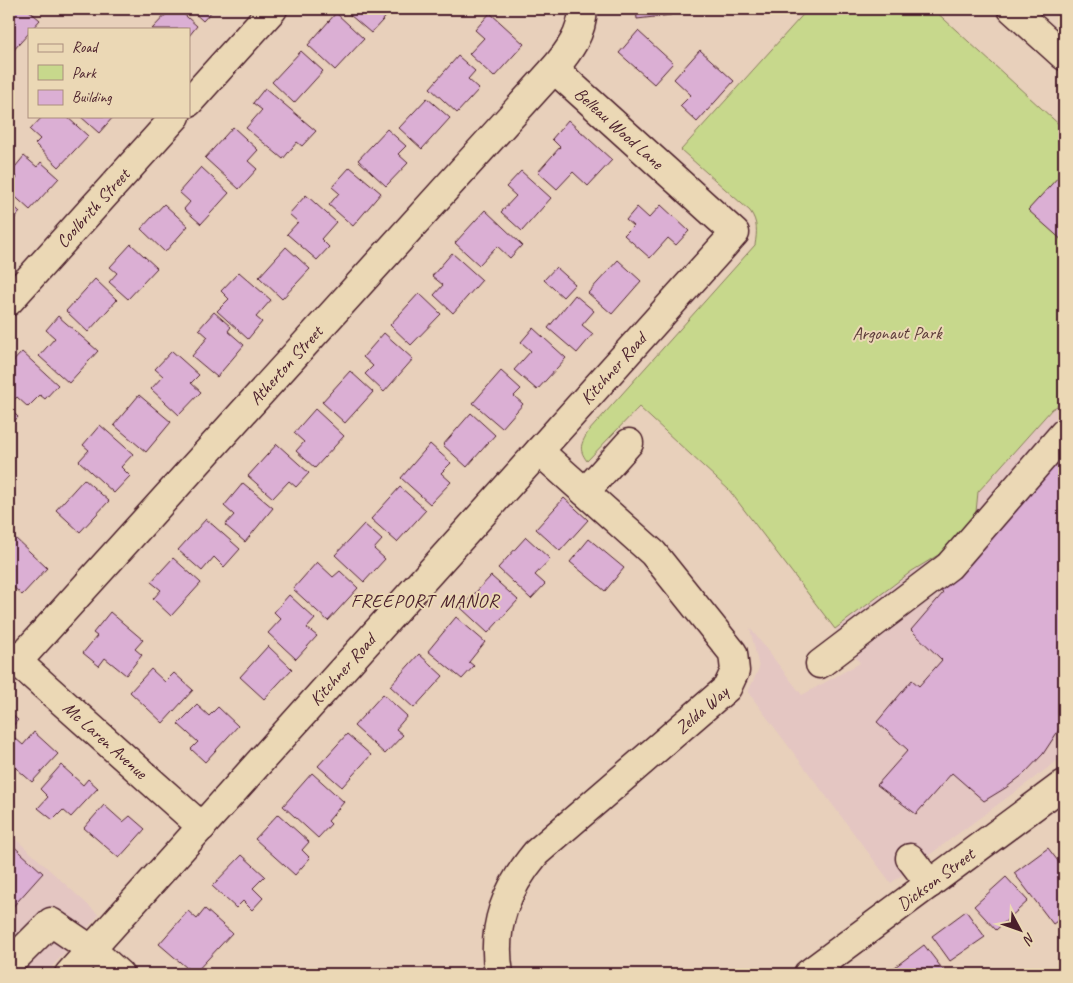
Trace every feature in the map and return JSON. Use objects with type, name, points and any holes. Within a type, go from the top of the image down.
[{"type":"street","points":[[190,101],[273,9]]},
{"type":"street","points":[[554,69],[573,46],[580,30],[583,9]]},
{"type":"street","points":[[1012,9],[1064,56]]},
{"type":"street","name":"Belleau Wood Lane","points":[[554,69],[735,232]]},
{"type":"street","name":"Atherton Street","points":[[13,658],[554,69]]},
{"type":"street","name":"Coolbrith Street","points":[[9,301],[174,118]]},
{"type":"street","name":"Kitchner Road","points":[[69,974],[735,232]]},
{"type":"street","points":[[820,664],[949,566],[1064,433]]},
{"type":"street","points":[[585,492],[629,443]]},
{"type":"street","name":"Zelda Way","points":[[499,974],[496,957],[498,928],[507,896],[521,871],[536,853],[727,688],[735,671],[733,653],[653,553],[539,451]]},
{"type":"street","name":"Mc Laren Avenue","points":[[13,658],[202,827]]},
{"type":"street","name":"Dickson Street","points":[[808,974],[1064,784]]},
{"type":"street","points":[[910,858],[930,884]]},
{"type":"street","points":[[9,964],[51,922],[92,950],[119,974]]},
{"type":"shaded area","points":[[1064,402],[1064,756],[891,883],[748,692],[759,668],[750,628],[802,695],[860,663],[835,629],[912,571],[956,544],[975,522],[978,492],[1052,409]]},
{"type":"shaded area","points":[[9,833],[99,915],[45,974],[9,974]]},
{"type":"green space","name":"Argonaut Park","points":[[808,9],[933,9],[1064,129],[1064,402],[1052,409],[978,492],[975,522],[956,544],[912,571],[835,629],[729,490],[639,407],[587,461],[582,453],[582,443],[588,432],[755,245],[756,227],[750,211],[681,150]]},
{"type":"building","points":[[9,9],[27,9],[40,20],[33,28],[28,28],[28,34],[11,53],[9,51]]},
{"type":"building","points":[[171,9],[178,9],[197,26],[190,35],[190,28],[153,28]]},
{"type":"building","points":[[190,9],[212,9],[213,10],[203,21]]},
{"type":"building","points":[[343,9],[393,9],[371,33]]},
{"type":"building","points":[[636,9],[671,9],[671,15],[637,19]]},
{"type":"building","points":[[336,13],[364,39],[335,70],[308,45]]},
{"type":"building","points":[[490,13],[524,44],[494,77],[469,54],[484,38],[475,30]]},
{"type":"building","points":[[638,31],[673,63],[654,84],[619,53]]},
{"type":"building","points":[[700,50],[734,81],[697,122],[680,106],[691,95],[674,79]]},
{"type":"building","points":[[301,51],[323,71],[294,103],[272,82]]},
{"type":"building","points":[[458,56],[475,71],[468,79],[479,89],[457,113],[430,88]]},
{"type":"building","points":[[265,88],[316,131],[302,146],[297,142],[283,159],[246,128],[262,110],[253,103]]},
{"type":"building","points":[[427,98],[450,118],[422,149],[399,128]]},
{"type":"building","points":[[41,118],[68,118],[88,136],[59,167],[35,144],[40,139],[30,130]]},
{"type":"building","points":[[82,118],[112,118],[99,133]]},
{"type":"building","points":[[568,120],[612,160],[588,186],[573,172],[557,189],[538,172],[560,147],[552,139]]},
{"type":"building","points":[[233,127],[258,150],[248,161],[257,169],[239,189],[205,158]]},
{"type":"building","points":[[387,129],[406,146],[398,154],[408,163],[386,186],[358,160]]},
{"type":"building","points":[[24,156],[37,167],[41,162],[59,178],[30,210],[9,191],[9,188],[17,178],[11,172]]},
{"type":"building","points":[[201,167],[229,193],[201,224],[184,209],[190,202],[179,192]]},
{"type":"building","points":[[350,167],[381,193],[353,226],[329,205],[339,193],[332,187]]},
{"type":"building","points":[[521,171],[551,198],[522,231],[501,212],[516,196],[506,187]]},
{"type":"building","points":[[1061,174],[1064,177],[1064,242],[1028,210]]},
{"type":"building","points":[[306,195],[336,222],[321,239],[329,247],[317,260],[287,234],[298,222],[289,214]]},
{"type":"building","points":[[9,202],[20,212],[9,225]]},
{"type":"building","points":[[164,204],[188,226],[165,252],[141,229]]},
{"type":"building","points":[[661,205],[689,231],[676,245],[668,238],[650,258],[624,235],[633,226],[626,220],[637,207],[649,218]]},
{"type":"building","points":[[485,210],[522,245],[510,258],[497,246],[479,265],[455,243]]},
{"type":"building","points":[[131,244],[157,268],[128,299],[109,282],[117,273],[110,267]]},
{"type":"building","points":[[286,247],[310,269],[282,299],[259,277]]},
{"type":"building","points":[[452,253],[482,280],[453,313],[434,295],[443,285],[432,276]]},
{"type":"building","points":[[618,260],[641,281],[612,314],[588,293]]},
{"type":"building","points":[[556,267],[575,284],[563,297],[544,280]]},
{"type":"building","points":[[239,272],[271,300],[256,317],[262,322],[248,339],[217,311],[229,299],[221,291]]},
{"type":"building","points":[[95,279],[117,300],[88,332],[66,311]]},
{"type":"building","points":[[419,293],[441,314],[411,345],[390,325]]},
{"type":"building","points":[[575,295],[594,311],[582,325],[593,334],[577,353],[548,328]]},
{"type":"building","points":[[214,312],[231,327],[228,331],[244,345],[217,377],[192,356],[208,337],[199,329]]},
{"type":"building","points":[[58,316],[98,351],[69,383],[39,356],[55,338],[46,330]]},
{"type":"building","points":[[533,328],[566,358],[537,390],[514,370],[531,351],[521,342]]},
{"type":"building","points":[[384,333],[413,359],[384,392],[365,374],[373,366],[363,357]]},
{"type":"building","points":[[172,351],[199,375],[191,383],[201,392],[179,415],[151,389],[163,376],[155,369]]},
{"type":"building","points":[[22,352],[58,385],[45,399],[40,395],[28,407],[17,397],[12,402],[9,399],[9,366]]},
{"type":"building","points":[[350,371],[373,392],[345,423],[322,402]]},
{"type":"building","points":[[501,371],[521,389],[514,396],[523,404],[502,428],[473,403]]},
{"type":"building","points":[[139,395],[171,422],[146,452],[114,425]]},
{"type":"building","points":[[9,408],[18,417],[9,427]]},
{"type":"building","points":[[315,409],[344,436],[315,468],[296,451],[304,442],[294,433]]},
{"type":"building","points":[[471,413],[495,435],[467,467],[443,445]]},
{"type":"building","points":[[100,425],[133,454],[121,467],[130,476],[114,493],[79,461],[89,450],[83,445]]},
{"type":"building","points":[[277,444],[309,473],[296,487],[289,481],[273,498],[248,476]]},
{"type":"building","points":[[430,444],[451,463],[441,473],[451,482],[430,504],[401,478]]},
{"type":"building","points":[[1064,448],[1064,722],[1043,754],[1024,774],[1007,787],[984,801],[952,773],[916,814],[877,785],[908,750],[877,722],[912,680],[919,686],[942,660],[911,630],[943,593],[939,590]]},
{"type":"building","points":[[84,479],[109,501],[80,532],[56,510]]},
{"type":"building","points":[[243,483],[273,508],[245,542],[225,525],[234,515],[224,506]]},
{"type":"building","points":[[400,487],[426,510],[397,542],[371,519]]},
{"type":"building","points":[[564,498],[588,520],[560,551],[536,529]]},
{"type":"building","points":[[206,519],[240,549],[224,567],[214,557],[202,571],[178,550]]},
{"type":"building","points":[[364,524],[382,540],[374,549],[385,559],[364,582],[335,555]]},
{"type":"building","points":[[14,537],[47,568],[22,595],[9,583],[9,573],[12,570],[9,566],[9,543]]},
{"type":"building","points":[[526,537],[550,559],[535,575],[545,584],[531,599],[498,568]]},
{"type":"building","points":[[589,539],[624,568],[605,591],[570,562]]},
{"type":"building","points":[[173,558],[201,583],[171,616],[153,599],[161,590],[151,582]]},
{"type":"building","points":[[317,562],[333,577],[340,571],[358,588],[328,621],[293,589]]},
{"type":"building","points":[[491,576],[518,600],[488,633],[461,608]]},
{"type":"building","points":[[289,595],[315,619],[307,628],[317,636],[296,659],[268,633],[281,619],[274,612]]},
{"type":"building","points":[[110,612],[143,640],[135,649],[142,655],[126,675],[105,658],[99,666],[83,653],[97,636],[93,633]]},
{"type":"building","points":[[456,617],[485,642],[469,662],[474,666],[462,679],[428,651]]},
{"type":"building","points":[[268,646],[292,669],[264,699],[240,677]]},
{"type":"building","points":[[419,654],[443,676],[414,708],[390,686]]},
{"type":"building","points":[[151,669],[165,682],[174,673],[193,690],[163,723],[130,692]]},
{"type":"building","points":[[383,694],[407,716],[396,729],[403,735],[385,754],[354,726]]},
{"type":"building","points":[[197,705],[209,716],[218,707],[238,726],[205,762],[191,749],[198,742],[178,724]]},
{"type":"building","points":[[9,712],[18,720],[9,730]]},
{"type":"building","points":[[34,732],[58,754],[32,782],[9,762],[9,745],[15,738],[23,745]]},
{"type":"building","points":[[347,734],[371,755],[342,787],[318,766]]},
{"type":"building","points":[[61,765],[83,785],[88,779],[98,788],[71,817],[63,810],[53,820],[38,808],[48,797],[40,789]]},
{"type":"building","points":[[312,773],[344,802],[328,821],[331,824],[318,838],[283,806]]},
{"type":"building","points":[[104,805],[123,822],[130,816],[145,829],[119,858],[84,828]]},
{"type":"building","points":[[278,814],[309,842],[302,850],[310,858],[295,875],[255,839]]},
{"type":"building","points":[[9,842],[43,873],[9,911]]},
{"type":"building","points":[[1048,848],[1064,869],[1064,916],[1053,924],[1014,873]]},
{"type":"building","points":[[242,855],[265,876],[253,888],[263,898],[252,910],[243,901],[236,908],[212,886]]},
{"type":"building","points":[[1006,877],[1028,901],[996,930],[974,906]]},
{"type":"building","points":[[205,909],[232,933],[194,974],[159,944],[188,911],[197,919]]},
{"type":"building","points":[[966,911],[985,937],[950,961],[932,936]]},
{"type":"building","points":[[924,945],[944,971],[939,974],[894,974],[891,970]]},
{"type":"district","name":"FREEPORT MANOR","points":[[425,601]]}]
